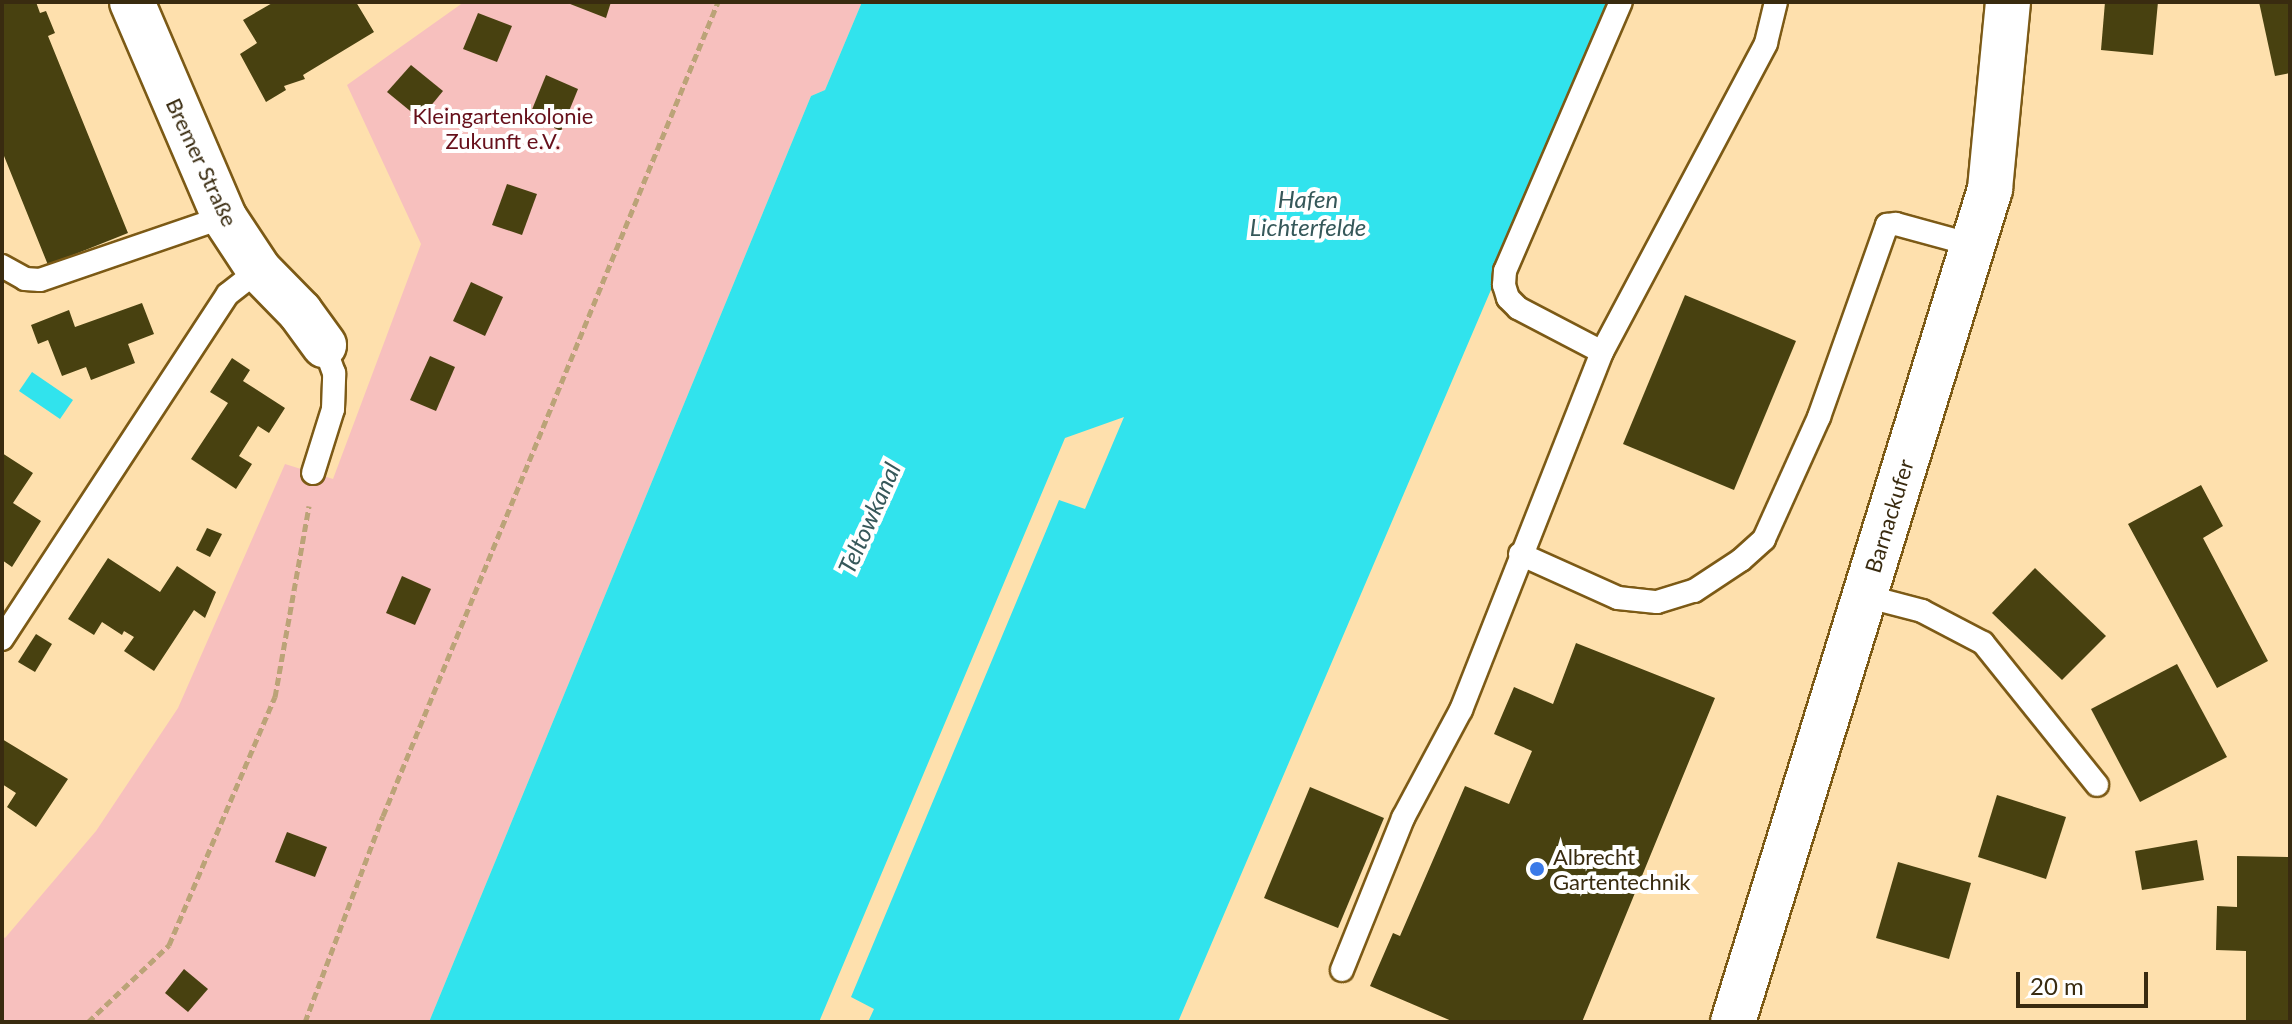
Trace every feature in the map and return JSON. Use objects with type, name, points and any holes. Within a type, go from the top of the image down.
[{"type":"street","name":"Bremer Straße","points":[[132,2],[224,217],[259,270],[300,312],[324,345]]},
{"type":"street","name":"Barnackufer","points":[[1733,1022],[1990,189],[2008,2]]},
{"type":"lane","points":[[1602,352],[1518,308],[1508,298],[1504,285],[1505,271],[1621,2]]},
{"type":"lane","points":[[1342,970],[1403,818],[1461,710],[1602,352],[1766,43],[1776,2]]},
{"type":"lane","points":[[2,266],[25,279],[40,280],[224,217]]},
{"type":"lane","points":[[1520,554],[1618,598],[1657,602],[1694,591],[1741,560],[1764,539],[1819,417],[1887,225],[1896,224],[1973,245]]},
{"type":"lane","points":[[2,639],[228,294],[259,270]]},
{"type":"lane","points":[[313,473],[333,409],[334,373],[324,345]]},
{"type":"lane","points":[[1865,596],[1922,611],[1983,643],[2097,785]]},
{"type":"path","points":[[305,1022],[401,772],[718,2]]},
{"type":"path","points":[[88,1022],[169,945],[275,697],[299,579],[313,473]]},
{"type":"green space","name":"Kleingartenkolonie Zukunft e.V.","points":[[464,2],[862,2],[825,90],[811,96],[429,1022],[2,1022],[2,936],[5,938],[96,831],[178,708],[285,464],[333,479],[421,244],[347,85]]},
{"type":"water","points":[[862,2],[1614,2],[1178,1022],[429,1022],[811,96],[825,90]]},
{"type":"water","points":[[32,372],[73,400],[60,419],[19,391]]},
{"type":"pier","points":[[1124,417],[1085,509],[1059,500],[851,997],[874,1009],[868,1022],[819,1022],[1065,438]]},
{"type":"building","points":[[36,2],[40,13],[46,11],[55,33],[48,36],[128,233],[48,265],[2,151],[2,4]]},
{"type":"building","points":[[274,2],[356,2],[374,32],[303,75],[305,79],[284,86],[286,90],[266,102],[240,54],[257,43],[243,20]]},
{"type":"building","points":[[565,2],[611,2],[606,18]]},
{"type":"building","points":[[2105,2],[2158,2],[2153,55],[2101,50]]},
{"type":"building","points":[[2259,2],[2290,2],[2290,73],[2275,76]]},
{"type":"building","points":[[478,13],[512,26],[497,62],[463,49]]},
{"type":"building","points":[[411,65],[443,91],[420,119],[387,92]]},
{"type":"building","points":[[546,75],[578,89],[561,131],[529,117]]},
{"type":"building","points":[[507,184],[537,194],[522,235],[492,225]]},
{"type":"building","points":[[471,282],[503,297],[485,336],[453,321]]},
{"type":"building","points":[[1685,295],[1796,341],[1734,490],[1623,444]]},
{"type":"building","points":[[142,303],[154,334],[128,344],[135,363],[91,380],[86,367],[62,376],[48,340],[38,344],[31,325],[69,310],[75,327]]},
{"type":"building","points":[[430,356],[455,367],[436,411],[410,400]]},
{"type":"building","points":[[232,358],[250,370],[243,381],[285,408],[269,433],[258,426],[239,456],[252,464],[236,489],[191,459],[228,403],[210,392]]},
{"type":"building","points":[[2,453],[33,473],[13,503],[41,521],[12,567],[2,560]]},
{"type":"building","points":[[2201,485],[2223,526],[2203,538],[2268,661],[2217,688],[2128,524]]},
{"type":"building","points":[[207,528],[222,534],[210,557],[196,550]]},
{"type":"building","points":[[108,558],[160,592],[177,566],[216,592],[205,618],[194,610],[154,671],[124,651],[134,637],[124,631],[122,635],[102,622],[94,635],[68,619]]},
{"type":"building","points":[[2035,568],[2106,636],[2062,680],[1992,613]]},
{"type":"building","points":[[402,576],[431,589],[415,625],[386,613]]},
{"type":"building","points":[[36,634],[52,644],[35,672],[18,662]]},
{"type":"building","name":"Albrecht Gartentechnik","points":[[1576,643],[1715,698],[1582,1022],[1454,1022],[1370,986],[1393,933],[1400,936],[1465,786],[1509,804],[1532,751],[1494,734],[1514,687],[1553,704]]},
{"type":"building","points":[[2177,664],[2227,757],[2140,802],[2091,709]]},
{"type":"building","points":[[2,739],[68,779],[36,827],[7,807],[16,793],[2,784]]},
{"type":"building","points":[[1310,787],[1384,818],[1338,928],[1264,898]]},
{"type":"building","points":[[1997,795],[2066,817],[2046,879],[1978,857]]},
{"type":"building","points":[[287,832],[327,847],[315,877],[275,862]]},
{"type":"building","points":[[2197,840],[2204,880],[2142,890],[2135,851]]},
{"type":"building","points":[[2237,856],[2290,857],[2290,1022],[2246,1022],[2246,951],[2216,950],[2217,906],[2237,907]]},
{"type":"building","points":[[1898,862],[1971,883],[1949,959],[1876,938]]},
{"type":"building","points":[[184,969],[208,989],[188,1012],[165,993]]},
{"type":"place","name":"Albrecht Gartentechnik","points":[[1537,869]]},
{"type":"water label","name":"Hafen Lichterfelde","points":[[1308,213]]},
{"type":"water label","name":"Teltowkanal","points":[[869,518]]}]
